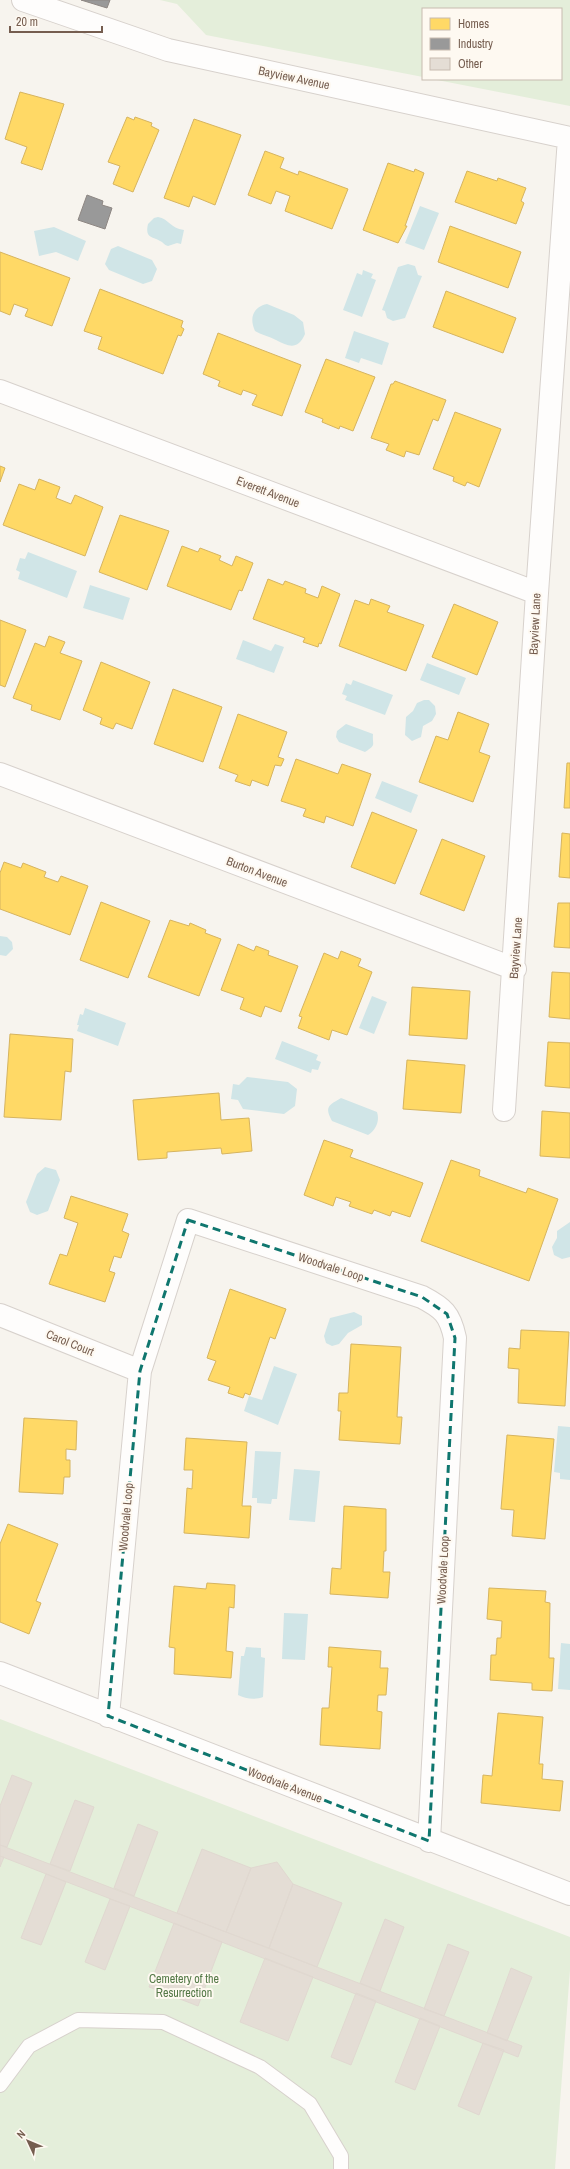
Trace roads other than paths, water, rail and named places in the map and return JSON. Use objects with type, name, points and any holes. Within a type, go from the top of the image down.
[{"type":"street","name":"Bayview Avenue","points":[[23,0],[168,50],[570,138]]},
{"type":"street","name":"Bayview Lane","points":[[504,1110],[515,969],[537,593],[570,138]]},
{"type":"street","name":"Everett Avenue","points":[[0,391],[537,593]]},
{"type":"street","name":"Burton Avenue","points":[[0,774],[515,969]]},
{"type":"street","name":"Woodvale Loop","points":[[108,1716],[140,1371],[188,1220],[422,1297],[436,1304],[447,1314],[455,1338],[428,1841]]},
{"type":"street","name":"Carol Court","points":[[0,1315],[140,1371]]},
{"type":"street","name":"Woodvale Avenue","points":[[0,1673],[428,1841],[570,1894]]},
{"type":"lane","points":[[0,2085],[29,2046],[78,2020],[163,2022],[260,2067],[310,2104],[341,2156],[341,2169]]},
{"type":"park label","name":"Cemetery of the Resurrection","points":[[184,1986]]}]
